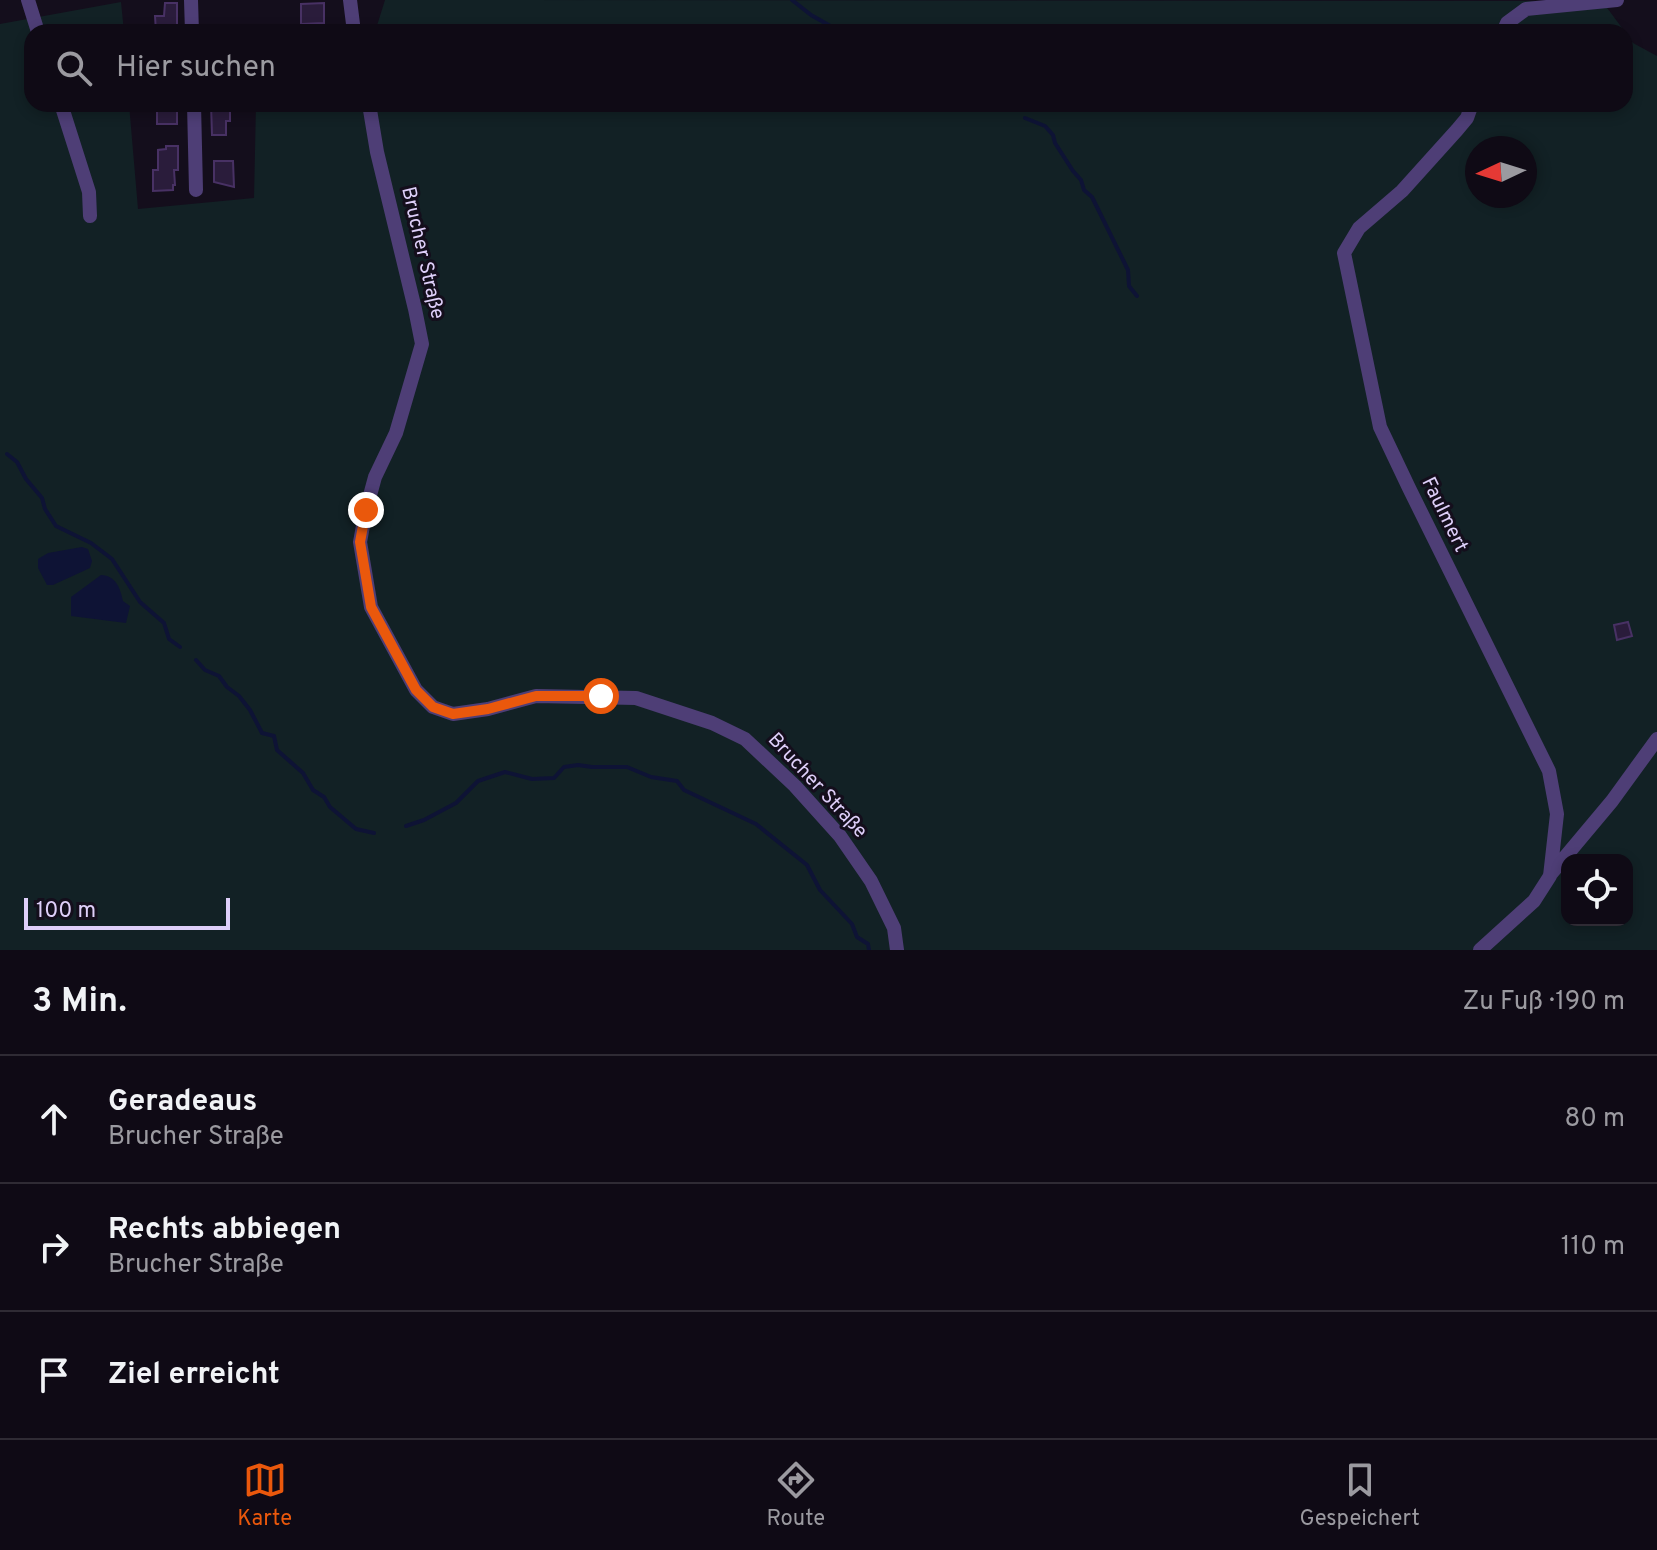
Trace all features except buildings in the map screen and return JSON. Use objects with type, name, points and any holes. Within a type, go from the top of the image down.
[{"type":"street","points":[[28,0],[36,24]]},
{"type":"street","points":[[191,0],[192,24]]},
{"type":"street","points":[[350,0],[353,24]]},
{"type":"street","points":[[1507,24],[1526,9],[1617,0]]},
{"type":"street","points":[[64,112],[89,192],[90,216]]},
{"type":"street","points":[[194,112],[196,190]]},
{"type":"street","name":"Brucher Straße","points":[[370,112],[422,344],[396,433],[375,477],[360,542],[371,607],[416,690],[433,707],[453,714],[488,709],[536,696],[636,698],[712,723],[745,739],[795,786],[840,836],[871,881],[894,928],[897,950]]},
{"type":"street","name":"Faulmert","points":[[1469,112],[1457,130],[1402,191],[1359,228],[1344,253],[1380,427],[1549,771],[1557,814],[1550,876],[1534,901],[1482,949]]},
{"type":"street","points":[[1550,876],[1612,801],[1657,739]]},
{"type":"shaded area","points":[[385,0],[1602,1],[1619,24],[378,24]]},
{"type":"shaded area","points":[[121,2],[123,24],[24,24],[24,112],[130,112],[138,209],[254,198],[256,112],[1633,112],[1633,43],[1657,56],[1657,950],[0,950],[0,24]]},
{"type":"shaded area","points":[[82,547],[88,549],[92,561],[90,568],[47,585],[38,568],[38,559],[48,553]]},
{"type":"shaded area","points":[[101,575],[114,580],[123,601],[130,606],[126,623],[71,616],[71,597]]},
{"type":"waterway","points":[[792,0],[827,24]]},
{"type":"waterway","points":[[1025,118],[1045,126],[1053,135],[1084,190],[1092,197],[1128,270],[1129,286],[1137,296]]},
{"type":"waterway","points":[[7,454],[17,462],[42,498],[56,526],[91,543],[112,559],[140,602],[164,623],[169,639],[180,647]]},
{"type":"waterway","points":[[196,660],[205,670],[219,676],[239,696],[262,733],[274,736],[277,750],[303,773],[313,790],[324,797],[330,807],[356,829],[374,833]]},
{"type":"waterway","points":[[406,826],[456,803],[478,781],[505,772],[532,779],[554,778],[564,767],[578,765],[627,767],[651,777],[677,781],[684,790],[756,824],[807,865],[820,890],[852,924],[857,937],[868,944],[869,950]]},
{"type":"route","points":[[366,510],[360,542],[371,607],[416,690],[433,707],[453,714],[488,709],[536,696],[601,696]]}]
